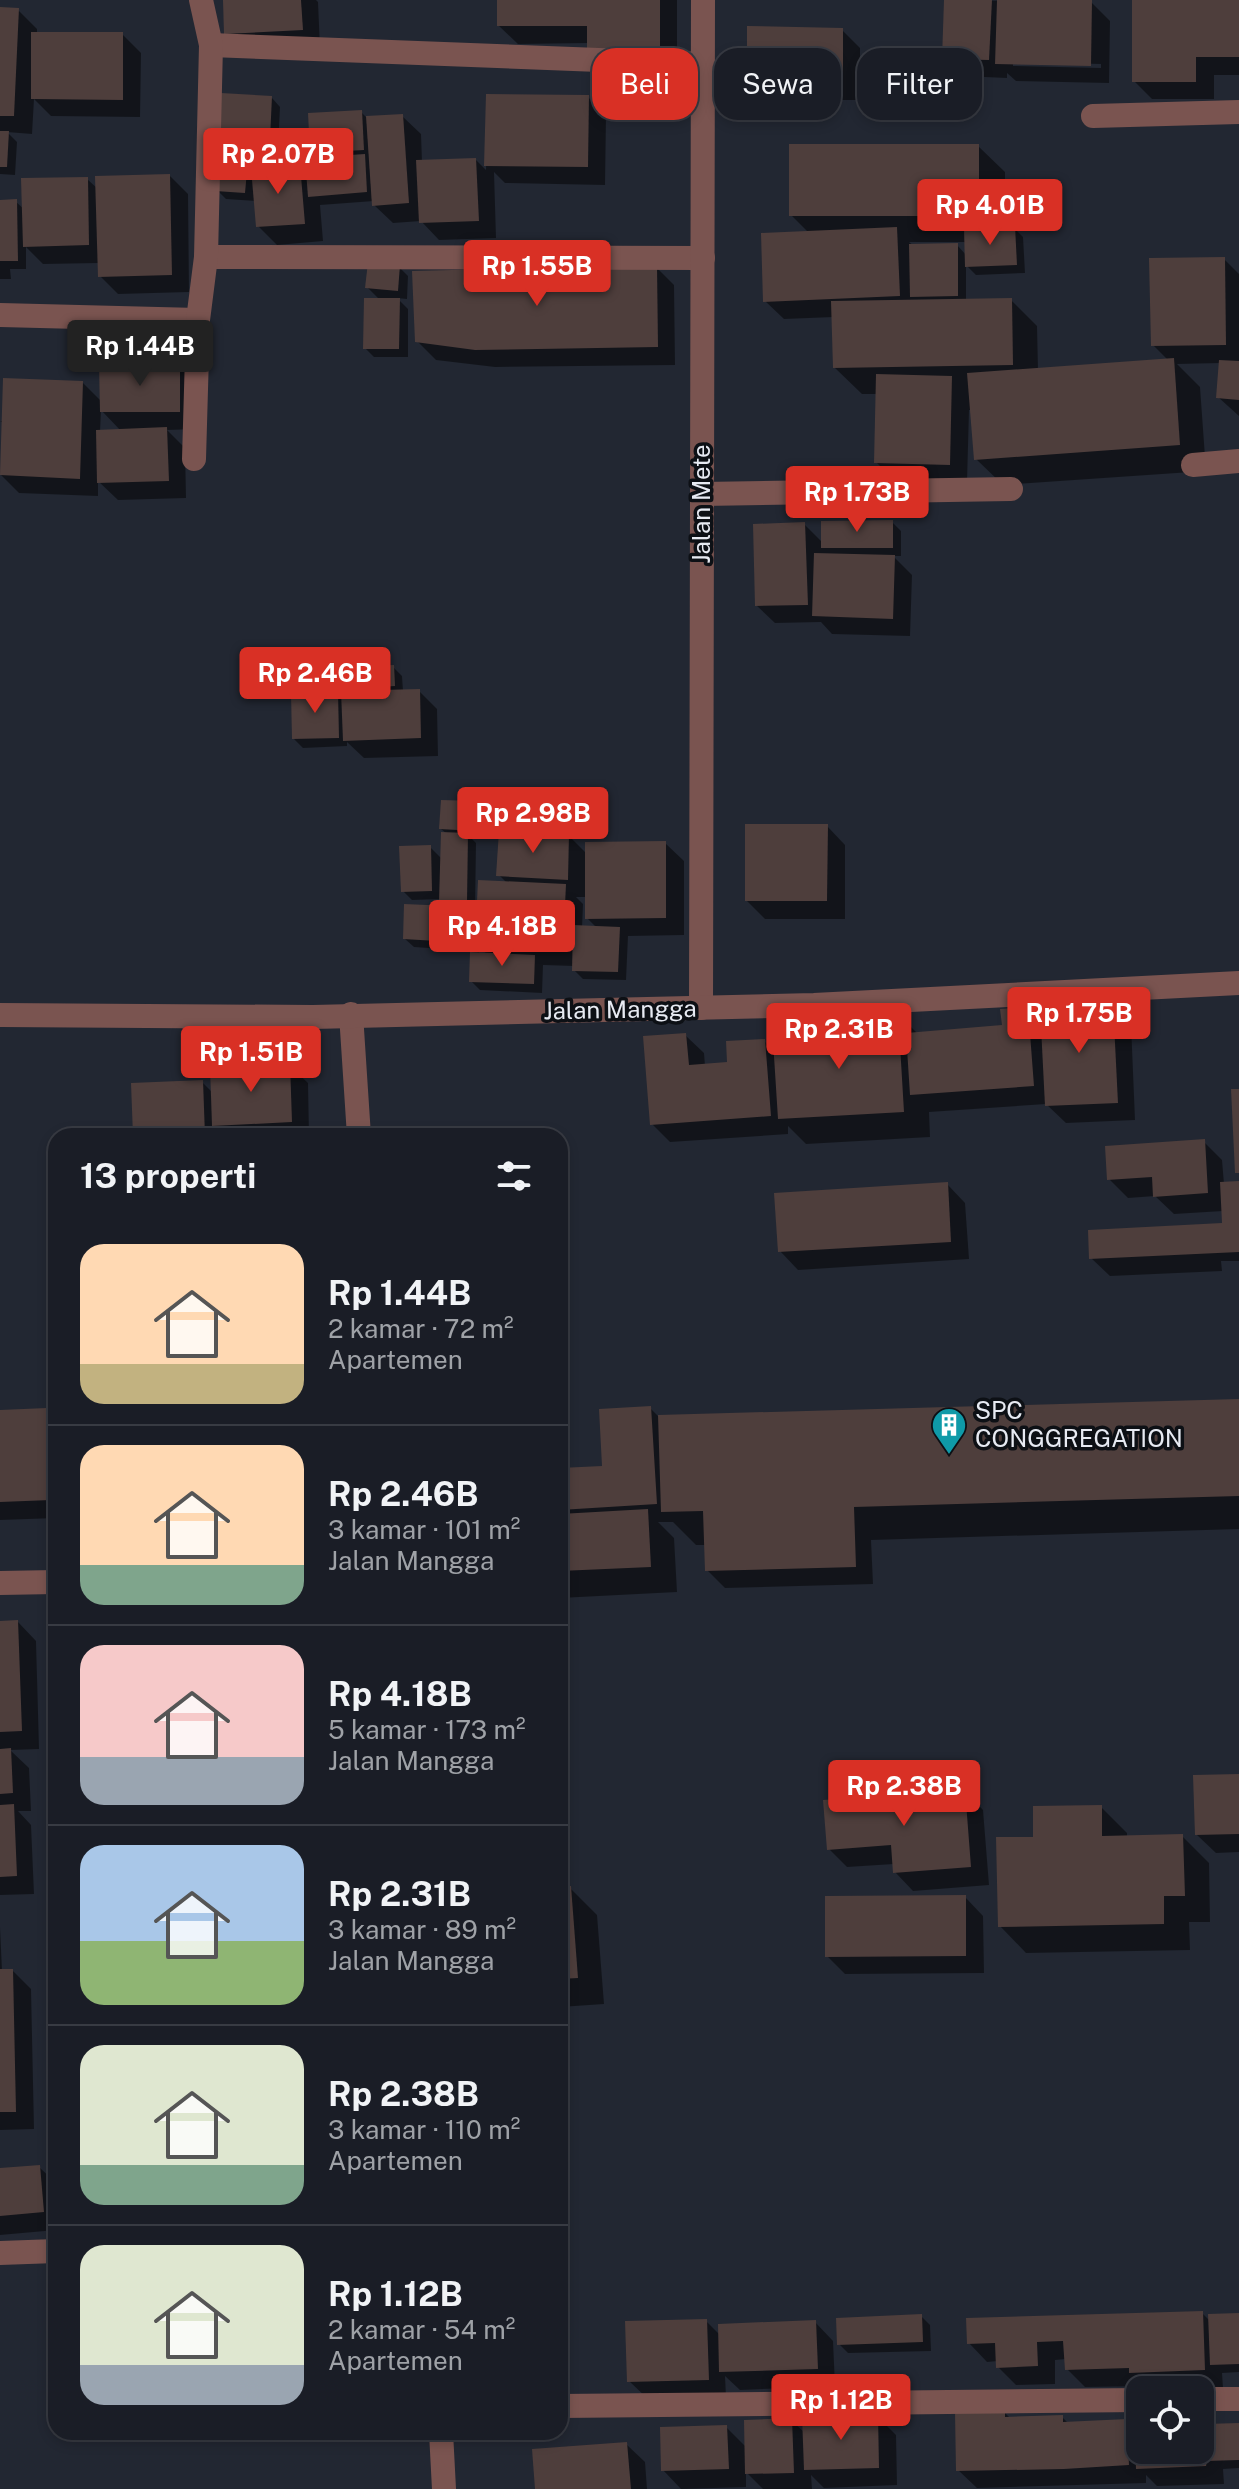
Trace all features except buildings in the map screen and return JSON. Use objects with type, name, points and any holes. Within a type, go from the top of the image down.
[{"type":"street","points":[[194,459],[198,320],[206,257],[211,45],[201,0]]},
{"type":"street","name":"Jalan Mete","points":[[701,1008],[703,0]]},
{"type":"street","points":[[211,45],[703,64]]},
{"type":"street","points":[[1093,116],[1239,112]]},
{"type":"street","points":[[206,257],[703,258]]},
{"type":"street","points":[[0,315],[198,320]]},
{"type":"street","points":[[1193,465],[1239,461]]},
{"type":"street","points":[[702,494],[1011,489]]},
{"type":"street","name":"Jalan Mangga","points":[[0,1015],[313,1017],[701,1008],[1239,983]]},
{"type":"street","points":[[351,1014],[358,1128]]},
{"type":"street","points":[[0,1583],[48,1582]]},
{"type":"street","points":[[0,2253],[48,2251]]},
{"type":"street","points":[[1214,2399],[1239,2399]]},
{"type":"street","points":[[568,2406],[1126,2400]]},
{"type":"street","points":[[441,2440],[444,2489]]},
{"type":"place","name":"SPC CONGGREGATION","points":[[949,1456]]}]
